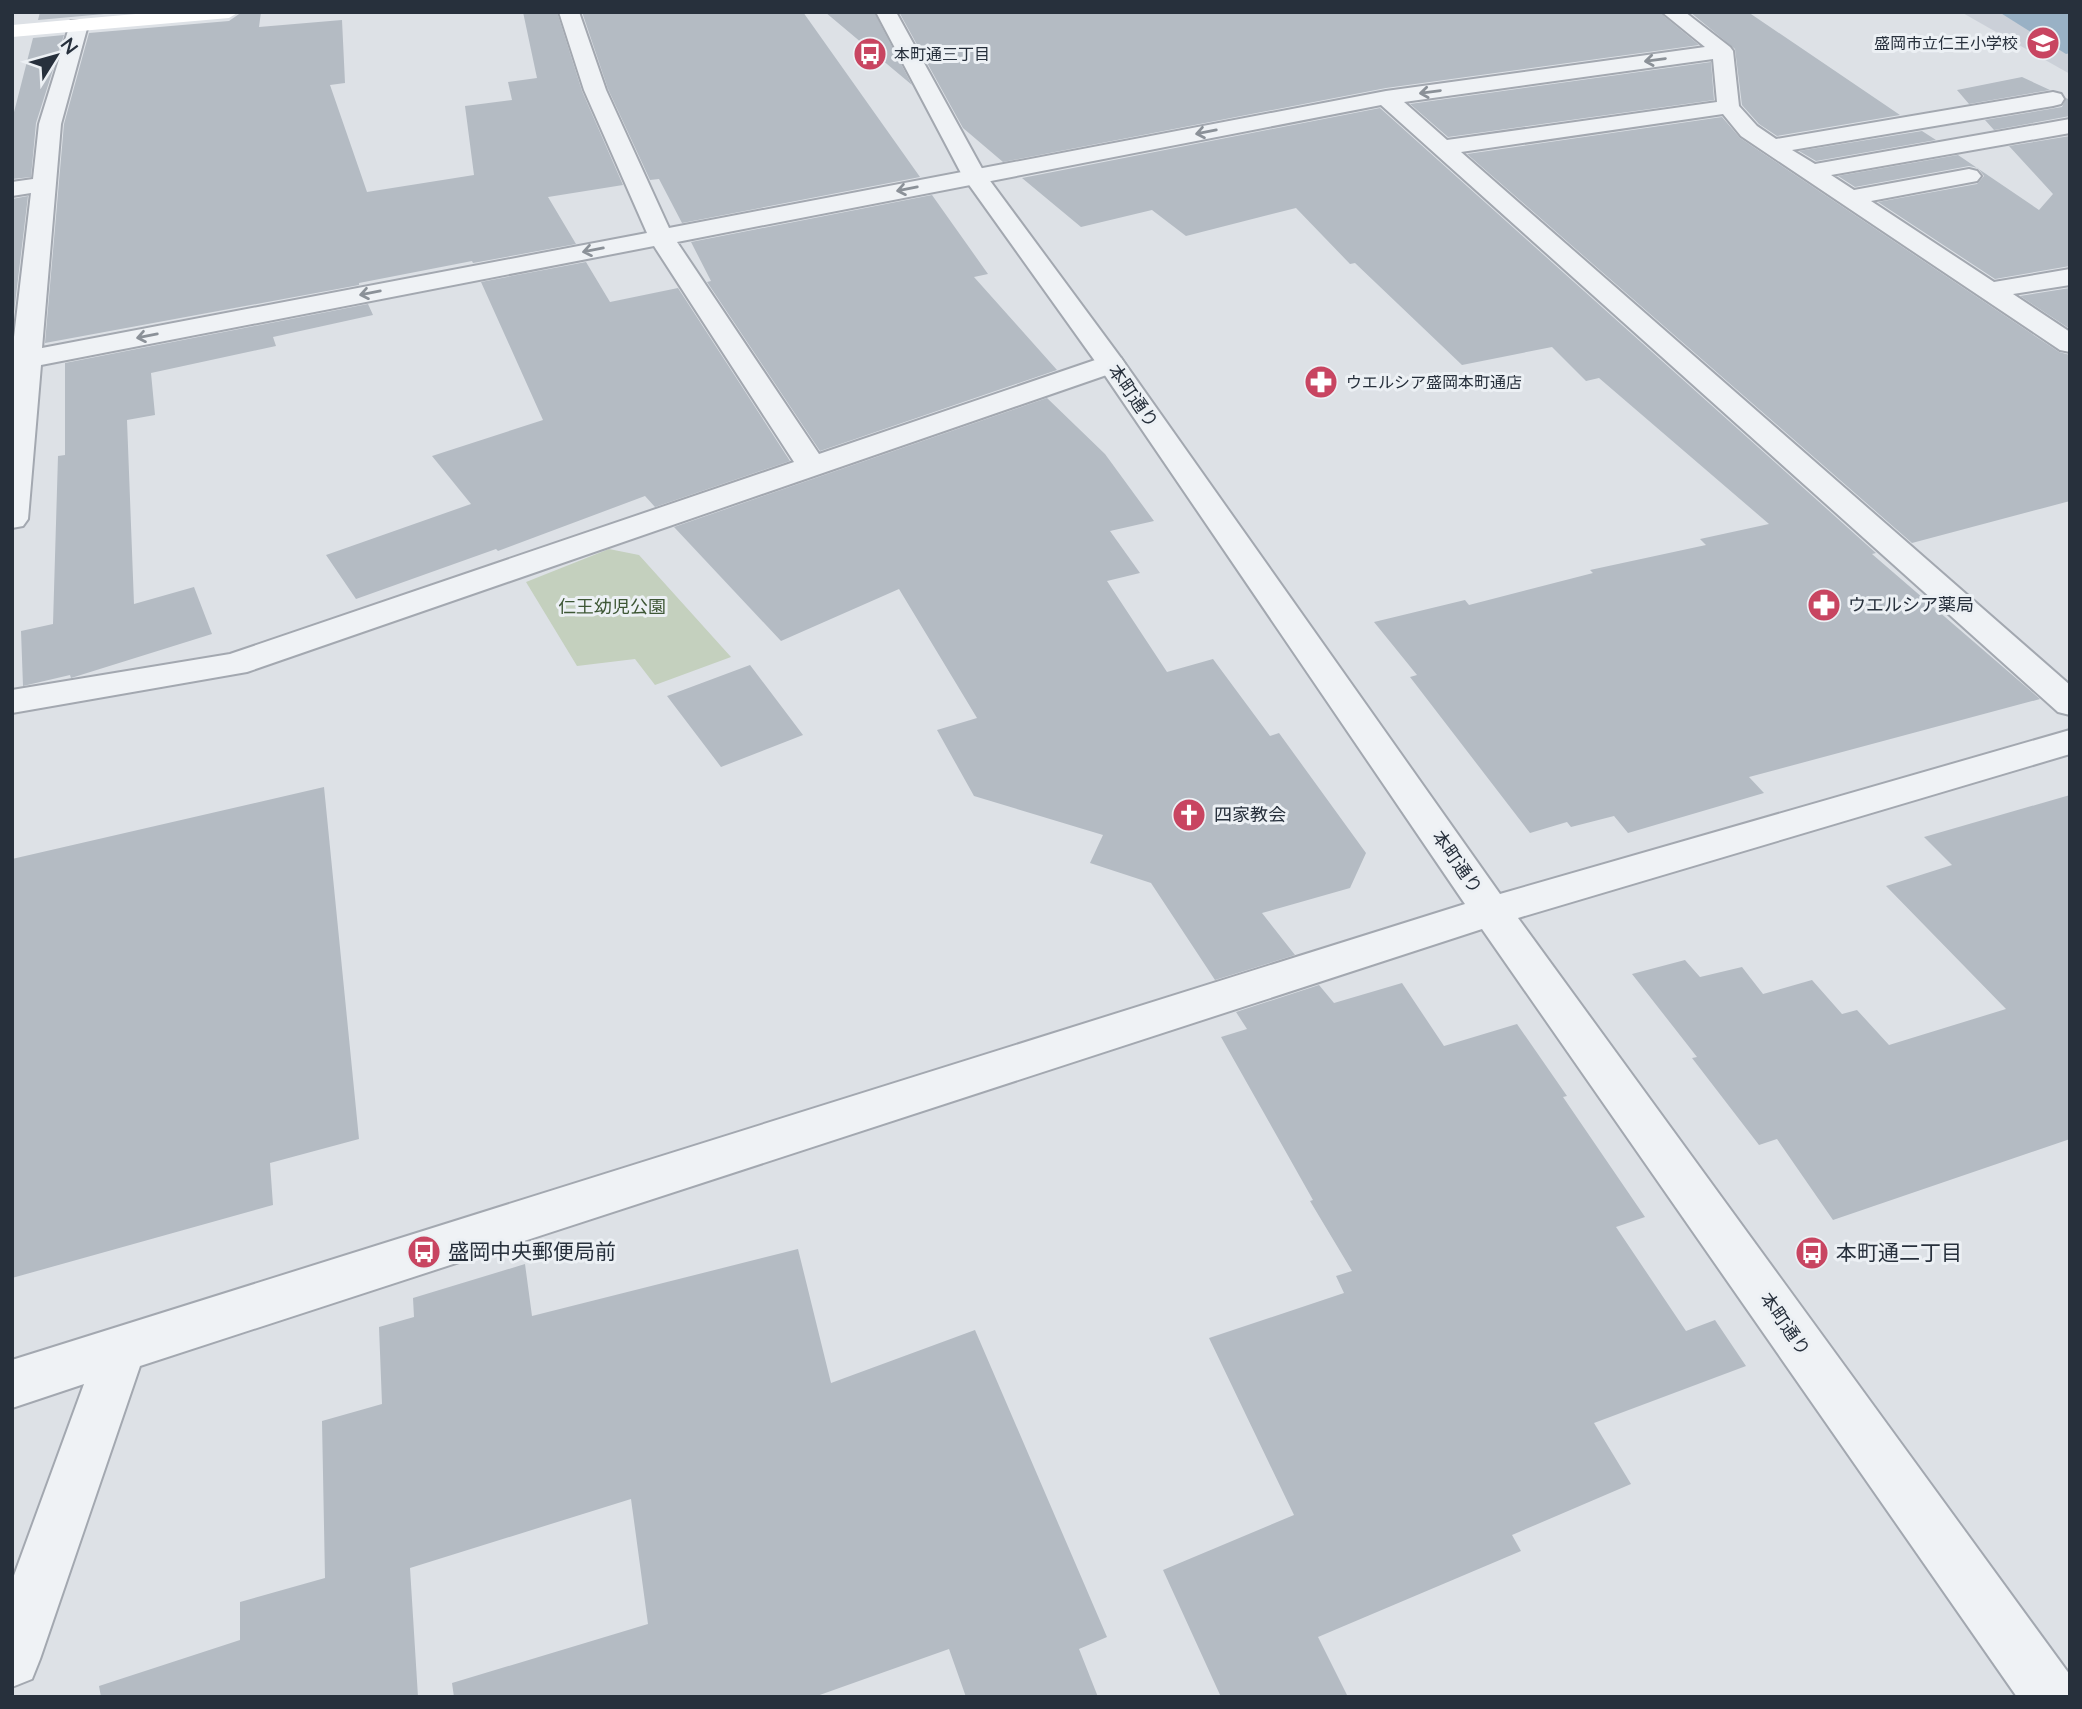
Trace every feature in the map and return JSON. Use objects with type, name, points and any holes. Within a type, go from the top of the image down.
[{"type":"main road","points":[[12,31],[229,12]]},
{"type":"street","points":[[569,12],[595,90],[660,237],[811,465]]},
{"type":"street","name":"本町通り","points":[[886,12],[974,175],[1111,364],[1491,911],[2051,1697]]},
{"type":"street","points":[[1672,12],[1723,51],[1728,107],[1749,131],[2070,344]]},
{"type":"street","points":[[12,519],[20,360],[45,184],[50,124],[78,25]]},
{"type":"street","points":[[20,360],[1386,98],[1723,51]]},
{"type":"street","points":[[1386,98],[2070,704]]},
{"type":"street","points":[[1773,146],[2053,99]]},
{"type":"street","points":[[1441,148],[1728,107]]},
{"type":"street","points":[[1810,172],[2070,125]]},
{"type":"street","points":[[1849,198],[1969,176]]},
{"type":"street","points":[[12,189],[45,184]]},
{"type":"street","points":[[1988,291],[2070,277]]},
{"type":"street","points":[[12,702],[235,664],[1111,364]]},
{"type":"street","points":[[12,1384],[1491,911],[2070,741]]},
{"type":"street","points":[[12,1659],[121,1350]]},
{"type":"shaded area","name":"盛岡市立仁王小学校","points":[[1961,12],[2070,12],[2070,74]]},
{"type":"green space","name":"仁王幼児公園","points":[[609,549],[639,555],[731,657],[655,685],[635,659],[577,666],[526,582]]},
{"type":"water","points":[[1999,12],[2070,12],[2070,53],[2066,54]]},
{"type":"building","points":[[40,12],[126,12],[38,20]]},
{"type":"building","points":[[242,12],[261,12],[259,27],[342,20],[345,83],[330,85],[367,192],[474,175],[465,106],[512,100],[508,82],[537,78],[523,12],[557,12],[582,91],[623,185],[548,197],[576,244],[473,263],[472,261],[359,285],[45,343],[64,124],[89,33],[229,21]]},
{"type":"building","points":[[582,12],[803,12],[920,177],[682,223],[659,179],[650,180],[608,89]]},
{"type":"building","points":[[825,12],[874,12],[912,85]]},
{"type":"building","points":[[899,12],[1659,12],[1699,45],[1386,88],[1003,162],[963,128]]},
{"type":"building","points":[[1690,12],[1748,12],[1900,115],[1777,136],[1759,124],[1742,105],[1735,49]]},
{"type":"building","points":[[64,35],[36,123],[31,177],[12,179],[12,120],[33,38]]},
{"type":"building","points":[[1711,62],[1714,100],[1448,137],[1410,104]]},
{"type":"building","points":[[2022,77],[2050,90],[1969,104],[1957,90]]},
{"type":"building","points":[[2066,98],[2070,100],[2070,116],[1994,130],[1985,120],[2062,107]]},
{"type":"building","points":[[1380,108],[1876,553],[1872,554],[2040,699],[1749,777],[1764,793],[1628,833],[1614,816],[1571,827],[1567,822],[1530,833],[1410,677],[1417,675],[1374,622],[1465,600],[1469,605],[1593,573],[1590,570],[1706,545],[1700,539],[1769,524],[1599,378],[1586,381],[1552,347],[1462,365],[1355,263],[1350,264],[1296,208],[1186,236],[1152,210],[1081,227],[1022,178]]},
{"type":"building","points":[[1722,117],[1740,138],[2059,352],[2070,355],[2070,501],[1912,543],[1467,154]]},
{"type":"building","points":[[1922,131],[1936,140],[1816,161],[1799,151]]},
{"type":"building","points":[[2070,136],[2070,266],[1995,279],[1878,202],[1977,184],[1984,176],[1979,169],[2039,210],[2053,194],[2009,146]]},
{"type":"building","points":[[1958,155],[1977,168],[1969,166],[1855,187],[1838,176]]},
{"type":"building","points":[[932,195],[988,274],[974,277],[1057,370],[820,451],[707,282],[711,281],[691,242]]},
{"type":"building","points":[[28,196],[12,329],[12,199]]},
{"type":"building","points":[[586,262],[610,302],[678,288],[790,461],[655,507],[645,496],[498,551],[496,549],[356,599],[326,555],[471,504],[432,456],[543,420],[481,282]]},
{"type":"building","points":[[2070,288],[2070,329],[2020,296]]},
{"type":"building","points":[[368,304],[373,315],[273,337],[276,346],[151,373],[155,415],[127,420],[134,604],[194,587],[212,634],[71,678],[70,675],[23,686],[21,631],[53,624],[58,456],[65,455],[65,363]]},
{"type":"building","points":[[1047,398],[1105,454],[1154,521],[1110,531],[1140,573],[1107,581],[1167,672],[1213,659],[1270,736],[1279,733],[1366,853],[1350,888],[1262,913],[1295,955],[1215,980],[1151,883],[1090,863],[1103,835],[974,796],[937,730],[977,718],[899,589],[781,641],[674,527]]},
{"type":"building","points":[[750,665],[803,735],[721,767],[667,696]]},
{"type":"building","points":[[324,787],[359,1139],[270,1163],[273,1205],[12,1278],[12,859]]},
{"type":"building","points":[[2070,795],[2070,1139],[1833,1220],[1777,1139],[1759,1145],[1692,1058],[1697,1057],[1632,974],[1685,960],[1700,977],[1742,967],[1763,994],[1812,980],[1842,1014],[1857,1010],[1889,1045],[2006,1009],[1886,886],[1952,865],[1924,837]]},
{"type":"building","points":[[1402,983],[1444,1046],[1517,1024],[1645,1217],[1616,1227],[1686,1331],[1715,1320],[1746,1366],[1594,1423],[1631,1484],[1512,1535],[1521,1551],[1318,1637],[1348,1697],[1221,1697],[1163,1570],[1294,1515],[1209,1338],[1344,1293],[1336,1276],[1352,1271],[1310,1201],[1313,1200],[1221,1037],[1247,1029],[1236,1012],[1319,985],[1334,1003]]},
{"type":"building","points":[[798,1249],[831,1383],[975,1330],[1107,1637],[1079,1649],[1098,1697],[966,1697],[949,1649],[814,1697],[454,1697],[452,1683],[648,1624],[631,1499],[410,1568],[418,1697],[101,1697],[99,1686],[240,1640],[240,1602],[325,1578],[322,1421],[382,1404],[379,1327],[414,1317],[413,1298],[525,1264],[532,1316]]},
{"type":"place","name":"盛岡市立仁王小学校","points":[[2043,43]]},
{"type":"place","name":"本町通三丁目","points":[[870,54]]},
{"type":"place","name":"ウエルシア盛岡本町通店","points":[[1321,382]]},
{"type":"place","name":"ウエルシア薬局","points":[[1824,605]]},
{"type":"place","name":"四家教会","points":[[1189,815]]},
{"type":"place","name":"盛岡中央郵便局前","points":[[424,1252]]},
{"type":"place","name":"本町通二丁目","points":[[1812,1253]]}]
